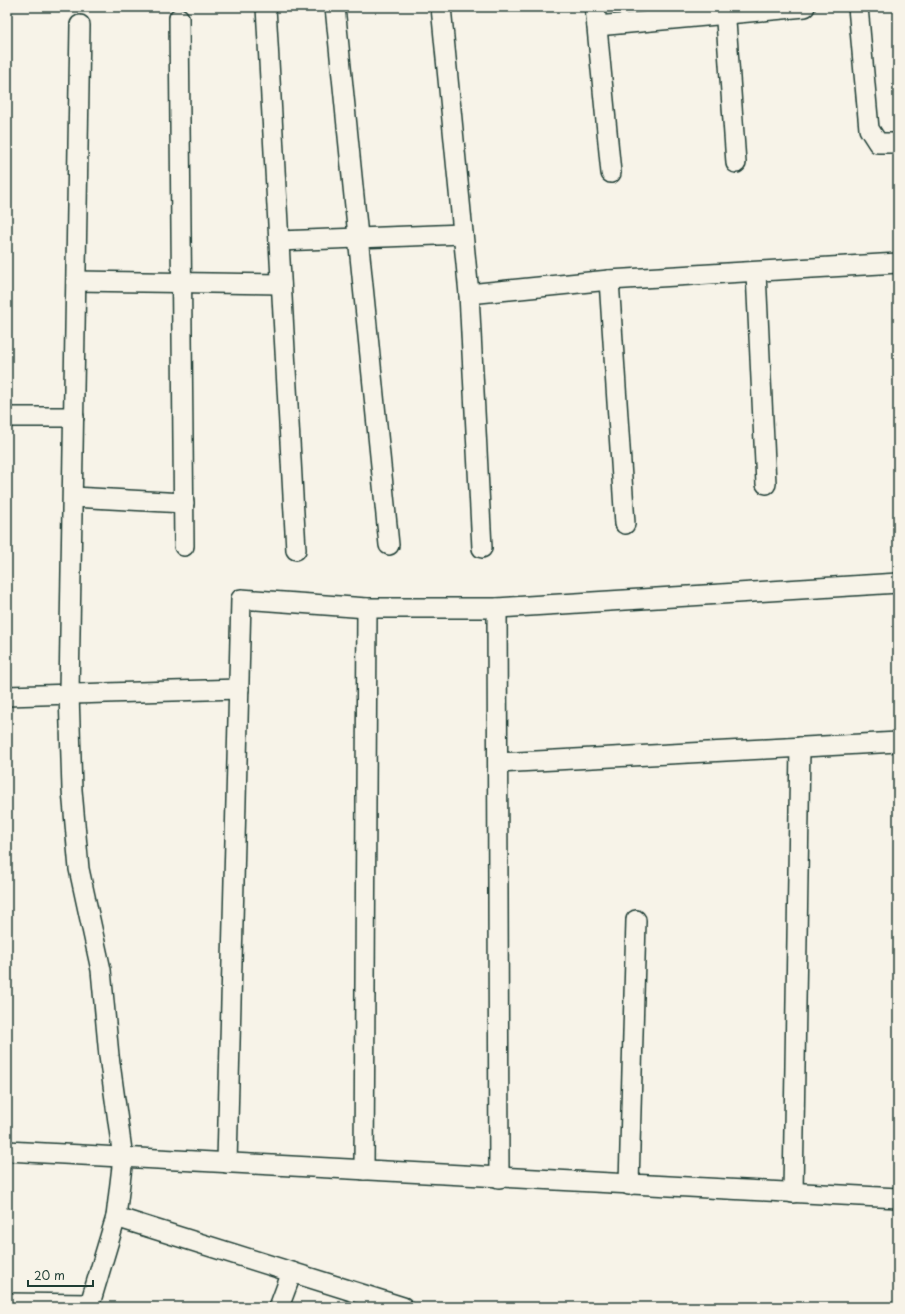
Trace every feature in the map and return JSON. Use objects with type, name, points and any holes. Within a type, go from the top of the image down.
[{"type":"street","points":[[266,7],[296,550]]},
{"type":"street","points":[[335,7],[389,545]]},
{"type":"street","points":[[440,7],[469,294],[482,548]]},
{"type":"street","points":[[595,7],[611,173]]},
{"type":"street","points":[[596,26],[725,11],[805,7]]},
{"type":"street","points":[[858,7],[869,129],[878,143],[898,143]]},
{"type":"street","points":[[725,11],[736,163]]},
{"type":"street","points":[[179,18],[184,546]]},
{"type":"street","points":[[7,1303],[90,1306],[116,1217],[123,1158],[109,1056],[101,970],[79,869],[72,790],[69,693],[80,25]]},
{"type":"street","points":[[279,241],[463,234]]},
{"type":"street","points":[[469,294],[609,280],[756,273],[898,263]]},
{"type":"street","points":[[756,273],[766,484]]},
{"type":"street","points":[[609,280],[625,524]]},
{"type":"street","points":[[76,281],[281,284]]},
{"type":"street","points":[[7,417],[74,417]]},
{"type":"street","points":[[73,497],[184,502]]},
{"type":"street","points":[[228,1163],[241,599],[367,608],[497,608],[898,583]]},
{"type":"street","points":[[364,1170],[367,608]]},
{"type":"street","points":[[497,608],[499,1178]]},
{"type":"street","points":[[7,696],[239,689]]},
{"type":"street","points":[[498,763],[898,742]]},
{"type":"street","points":[[793,1193],[800,747]]},
{"type":"street","points":[[629,1184],[636,920]]},
{"type":"street","points":[[7,1152],[898,1198]]},
{"type":"street","points":[[116,1217],[403,1307]]},
{"type":"street","points":[[279,1307],[292,1272]]}]
